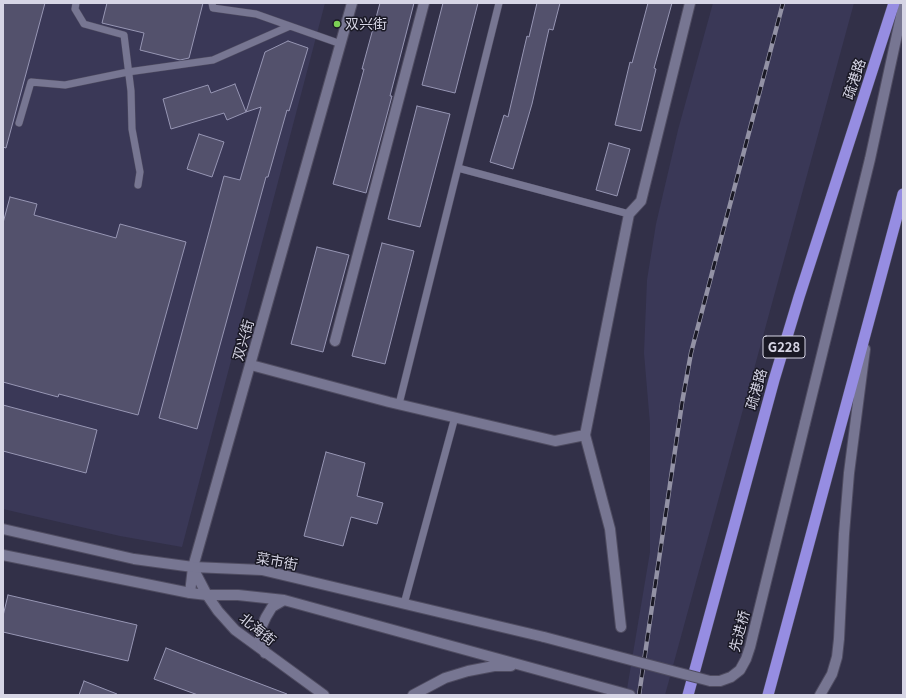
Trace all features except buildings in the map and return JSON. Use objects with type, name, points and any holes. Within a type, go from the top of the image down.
[{"type":"highway","name":"疏港路","points":[[688,695],[774,380],[894,3]]},
{"type":"highway","points":[[769,693],[903,194]]},
{"type":"main road","name":"双兴街","points":[[190,593],[193,567],[352,3]]},
{"type":"main road","points":[[335,341],[424,3]]},
{"type":"main road","points":[[621,627],[610,529],[585,435],[629,214],[641,201],[690,3]]},
{"type":"main road","name":"先进桥","points":[[544,637],[710,681],[720,681],[731,677],[740,670],[746,660],[870,159],[903,7]]},
{"type":"main road","points":[[820,695],[832,674],[837,657],[844,534],[850,465],[870,318]]},
{"type":"main road","points":[[251,365],[399,404],[555,441],[585,435]]},
{"type":"main road","name":"菜市街","points":[[3,529],[134,559],[193,567],[262,570],[544,637]]},
{"type":"main road","points":[[3,555],[190,593],[207,595],[238,595],[284,600],[630,695]]},
{"type":"main road","name":"北海街","points":[[193,567],[207,595],[218,611],[235,630],[324,695]]},
{"type":"main road","points":[[265,653],[260,639],[261,628],[272,607],[284,600]]},
{"type":"main road","points":[[413,695],[445,678],[468,671],[494,666],[523,665]]},
{"type":"lane","points":[[76,3],[74,9],[84,24],[124,35],[131,92],[132,130],[140,172],[138,185]]},
{"type":"lane","points":[[212,3],[213,8],[256,14],[341,44]]},
{"type":"lane","points":[[399,404],[499,3]]},
{"type":"lane","points":[[19,123],[31,82],[65,85],[128,72],[213,60],[290,26]]},
{"type":"lane","points":[[458,168],[629,214]]},
{"type":"lane","points":[[404,604],[455,417]]},
{"type":"shaded area","points":[[3,3],[325,3],[182,547],[120,536],[3,509]]},
{"type":"shaded area","points":[[713,3],[854,3],[665,695],[626,695],[650,552],[650,424],[644,353],[647,280],[656,224],[678,130]]},
{"type":"railway","points":[[639,695],[682,403],[691,353],[783,3]]},
{"type":"place","name":"双兴街","points":[[337,24]]}]
